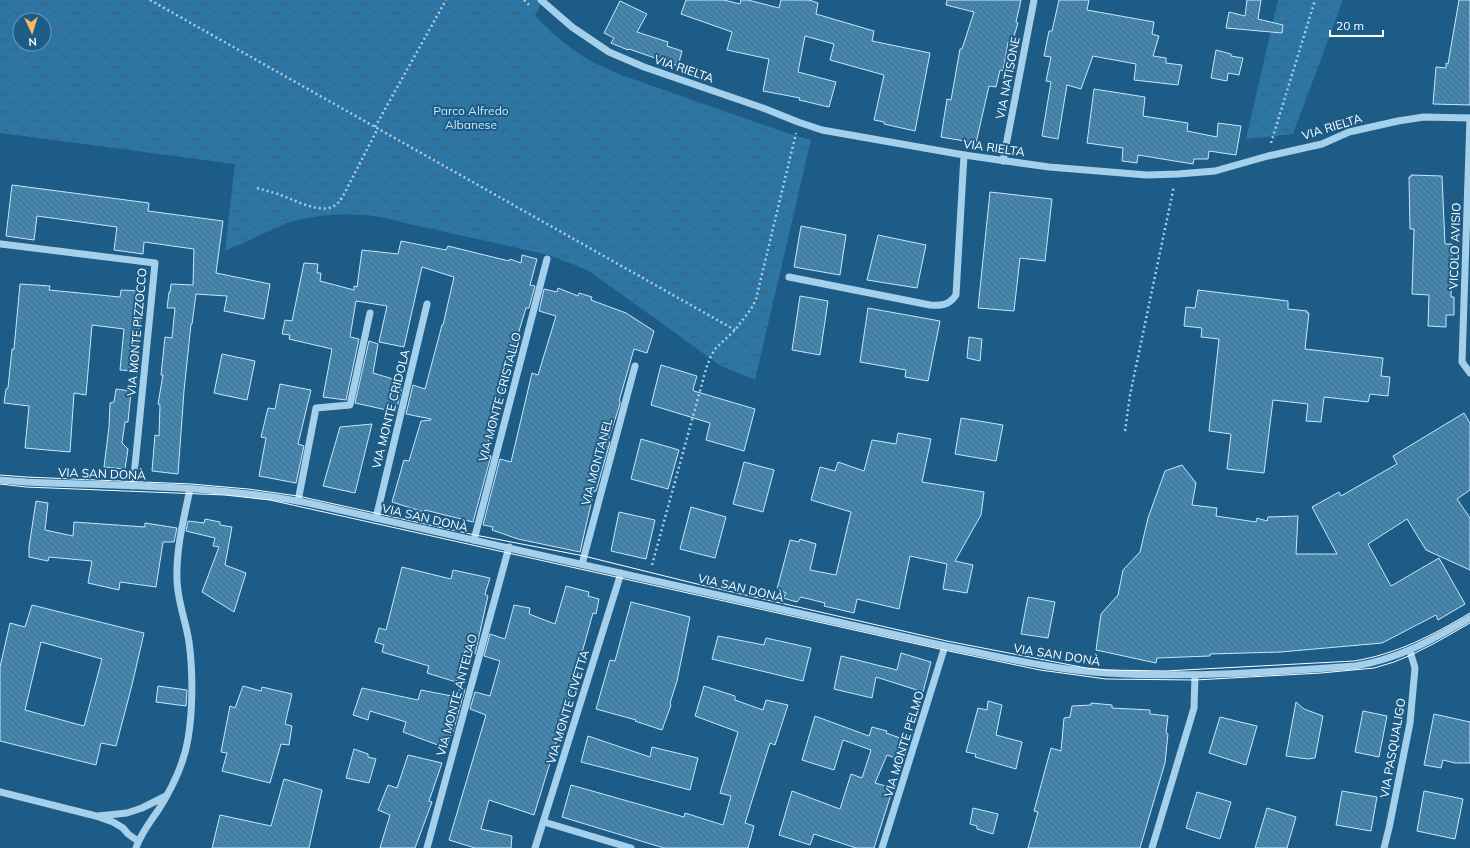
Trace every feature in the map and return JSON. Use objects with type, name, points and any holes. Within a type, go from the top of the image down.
[{"type":"street","name":"VIA RIELTA","points":[[541,0],[572,27],[610,52],[644,67],[822,130],[964,155],[1049,167],[1147,176],[1215,171],[1268,156],[1322,144],[1349,132],[1398,121],[1424,117],[1470,118]]},
{"type":"street","name":"VIA NATISONE","points":[[1003,161],[1034,0]]},
{"type":"street","name":"VICOLO AVISIO","points":[[1470,118],[1462,362],[1470,373]]},
{"type":"street","points":[[789,277],[943,306],[952,301],[956,295],[964,155]]},
{"type":"street","name":"VIA MONTE PIZZOCCO","points":[[1,244],[155,263],[133,486]]},
{"type":"street","name":"VIA MONTE CRISTALLO","points":[[474,540],[547,260]]},
{"type":"street","name":"VIA MONTE CRIDOLA","points":[[376,518],[428,304]]},
{"type":"street","points":[[298,500],[316,408],[350,405],[370,313]]},
{"type":"street","name":"VIA MONTANEL","points":[[582,564],[635,366]]},
{"type":"street","name":"VIA SAN DONÀ","points":[[0,480],[190,489],[248,493],[298,500],[945,646],[1041,665],[1106,674],[1195,675],[1355,666],[1373,663],[1410,651],[1470,618]]},
{"type":"street","points":[[0,792],[96,816],[113,822],[123,828],[137,845],[147,826],[167,796],[185,755],[188,737],[191,692],[189,643],[177,580],[179,544],[190,489]]},
{"type":"street","name":"VIA MONTE ANTELAO","points":[[427,848],[509,547]]},
{"type":"street","name":"VIA MONTE CIVETTA","points":[[535,848],[621,573]]},
{"type":"street","name":"VIA MONTE PELMO","points":[[882,848],[945,646]]},
{"type":"street","name":"VIA PASQUALIGO","points":[[1384,848],[1390,828],[1410,723],[1415,668],[1410,651]]},
{"type":"street","points":[[1152,848],[1194,708],[1195,675]]},
{"type":"street","points":[[96,816],[127,813],[142,808],[167,796]]},
{"type":"street","points":[[544,822],[631,848]]},
{"type":"path","points":[[150,0],[735,330]]},
{"type":"path","points":[[257,188],[315,208],[324,209],[333,207],[339,203],[376,127],[446,0]]},
{"type":"path","points":[[1268,156],[1315,0]]},
{"type":"path","points":[[652,565],[710,358],[716,348],[735,330],[756,299],[798,122]]},
{"type":"path","points":[[1125,431],[1130,395],[1174,186],[1178,174]]},
{"type":"green space","name":"Parco Alfredo Albanese","points":[[0,0],[543,0],[535,16],[557,37],[594,63],[624,76],[811,140],[755,380],[721,366],[589,271],[549,255],[394,220],[350,214],[305,218],[290,222],[225,251],[235,164],[0,133]]},
{"type":"green space","points":[[1278,0],[1343,0],[1293,134],[1246,139]]},
{"type":"building","points":[[686,0],[724,0],[740,4],[741,0],[748,0],[779,8],[781,0],[809,0],[818,3],[816,14],[874,31],[872,41],[930,53],[915,131],[884,124],[884,122],[874,120],[884,75],[830,60],[834,44],[805,36],[798,72],[836,82],[829,107],[799,100],[800,98],[763,91],[769,59],[727,50],[732,32],[681,14]]},
{"type":"building","points":[[947,0],[1021,0],[1016,22],[1018,23],[1012,43],[1008,42],[1003,71],[1000,70],[996,87],[989,86],[976,143],[941,137],[947,99],[951,100],[960,49],[962,49],[974,12],[946,5]]},
{"type":"building","points":[[1059,0],[1089,0],[1087,10],[1154,22],[1152,34],[1159,36],[1153,56],[1166,58],[1166,63],[1182,65],[1178,85],[1134,80],[1136,64],[1093,56],[1081,89],[1067,85],[1058,139],[1042,136],[1051,82],[1046,81],[1051,57],[1044,56],[1049,31],[1052,31]]},
{"type":"building","points":[[1247,0],[1261,0],[1258,19],[1283,25],[1282,33],[1226,28],[1229,12],[1245,16]]},
{"type":"building","points":[[1459,0],[1470,0],[1470,105],[1433,104],[1436,67],[1446,68],[1446,63],[1448,64]]},
{"type":"building","points":[[620,1],[647,14],[637,32],[668,42],[667,46],[682,51],[678,66],[611,43],[614,38],[604,33]]},
{"type":"building","points":[[1216,50],[1231,54],[1231,56],[1243,58],[1239,75],[1228,73],[1227,81],[1211,78]]},
{"type":"building","points":[[1094,89],[1145,97],[1143,116],[1188,123],[1187,131],[1217,137],[1218,123],[1241,126],[1236,155],[1209,151],[1208,159],[1194,159],[1193,164],[1138,155],[1137,163],[1122,161],[1123,148],[1087,143]]},
{"type":"building","points":[[1411,175],[1442,176],[1445,244],[1452,244],[1451,297],[1454,297],[1454,315],[1446,315],[1446,327],[1428,326],[1429,295],[1412,294],[1414,229],[1410,229],[1409,177],[1411,177]]},
{"type":"building","points":[[12,185],[149,203],[148,211],[223,221],[216,273],[270,284],[264,319],[224,311],[227,296],[196,294],[191,324],[184,391],[178,474],[152,471],[155,435],[159,436],[160,405],[158,404],[163,375],[161,375],[165,337],[172,338],[175,308],[167,308],[169,292],[171,284],[193,285],[194,249],[144,242],[143,254],[114,250],[117,227],[37,216],[34,240],[6,236]]},
{"type":"building","points":[[990,192],[1052,199],[1045,261],[1020,258],[1014,311],[978,308]]},
{"type":"building","points":[[801,226],[846,235],[840,275],[794,267]]},
{"type":"building","points":[[878,235],[926,245],[917,288],[867,280]]},
{"type":"building","points":[[401,241],[446,250],[448,246],[509,261],[510,259],[521,263],[522,255],[537,259],[530,285],[535,286],[529,308],[526,308],[513,351],[485,455],[491,456],[473,522],[425,510],[424,512],[392,502],[404,460],[409,461],[421,421],[431,420],[406,414],[413,385],[425,389],[443,325],[454,277],[422,267],[404,347],[379,342],[387,306],[356,301],[350,337],[359,339],[346,400],[323,397],[332,349],[289,339],[290,335],[282,334],[285,320],[292,321],[304,263],[318,264],[317,273],[321,273],[320,281],[354,290],[354,286],[357,287],[362,250],[398,254]]},
{"type":"building","points":[[20,284],[50,286],[49,290],[120,297],[121,290],[143,291],[135,371],[120,370],[124,329],[92,325],[86,395],[74,393],[70,452],[25,448],[29,406],[4,403],[6,389],[8,388],[12,349],[14,349]]},
{"type":"building","points":[[558,288],[578,296],[579,293],[592,297],[591,300],[626,313],[654,331],[647,353],[634,349],[619,401],[620,404],[608,441],[610,442],[597,488],[596,491],[594,491],[580,552],[518,539],[492,530],[493,527],[483,525],[500,459],[511,462],[532,373],[538,375],[556,316],[539,311],[544,289],[557,292]]},
{"type":"building","points":[[1198,290],[1288,301],[1288,309],[1307,311],[1307,313],[1309,313],[1305,349],[1383,358],[1381,376],[1390,377],[1388,396],[1370,394],[1368,402],[1324,397],[1321,422],[1306,421],[1308,404],[1273,400],[1264,473],[1227,469],[1231,434],[1209,431],[1219,339],[1201,337],[1202,328],[1184,326],[1186,307],[1195,308]]},
{"type":"building","points":[[800,296],[828,301],[820,355],[792,350]]},
{"type":"building","points":[[868,308],[940,321],[928,381],[905,377],[906,370],[860,362]]},
{"type":"building","points":[[969,337],[982,339],[980,361],[967,358]]},
{"type":"building","points":[[369,341],[378,344],[373,373],[403,382],[396,412],[355,403]]},
{"type":"building","points":[[222,354],[255,361],[247,400],[214,393]]},
{"type":"building","points":[[661,365],[697,376],[693,389],[694,391],[755,409],[744,451],[706,440],[710,423],[651,405]]},
{"type":"building","points":[[280,384],[311,390],[298,444],[304,446],[296,483],[259,476],[266,438],[261,437],[268,408],[275,409]]},
{"type":"building","points":[[116,389],[131,391],[128,422],[125,422],[122,443],[128,449],[125,469],[104,467],[109,427],[110,403],[114,402]]},
{"type":"building","points":[[1464,413],[1470,423],[1470,490],[1457,499],[1470,518],[1470,570],[1426,550],[1407,519],[1368,544],[1391,586],[1439,558],[1465,604],[1438,620],[1436,615],[1382,643],[1281,652],[1210,654],[1210,656],[1157,658],[1156,663],[1096,650],[1101,614],[1118,595],[1123,570],[1140,552],[1148,518],[1165,471],[1182,465],[1196,483],[1192,505],[1217,508],[1216,516],[1256,522],[1257,518],[1267,521],[1268,517],[1298,516],[1296,554],[1337,554],[1312,507],[1339,492],[1341,496],[1397,464],[1393,456]]},
{"type":"building","points":[[961,418],[1003,425],[996,461],[955,454]]},
{"type":"building","points":[[372,424],[355,493],[323,486],[340,427]]},
{"type":"building","points":[[898,433],[931,439],[922,482],[984,492],[981,515],[955,561],[973,565],[967,593],[943,589],[947,564],[910,556],[899,609],[857,599],[854,613],[824,606],[825,603],[801,597],[797,602],[783,598],[786,593],[777,589],[790,540],[799,542],[800,539],[816,544],[810,570],[836,575],[851,512],[811,500],[820,467],[835,471],[838,462],[864,471],[872,440],[896,444]]},
{"type":"building","points":[[641,439],[679,450],[668,489],[631,479]]},
{"type":"building","points":[[744,462],[774,470],[763,512],[733,504]]},
{"type":"building","points":[[36,501],[48,503],[45,530],[73,536],[74,522],[145,527],[145,523],[177,528],[174,542],[163,542],[156,587],[120,582],[119,590],[88,583],[92,561],[49,557],[48,561],[29,557],[29,547]]},
{"type":"building","points":[[691,507],[726,517],[715,558],[680,549]]},
{"type":"building","points":[[619,512],[655,520],[646,559],[611,551]]},
{"type":"building","points":[[205,519],[220,522],[220,525],[232,527],[225,565],[246,573],[234,612],[202,592],[219,547],[213,546],[215,538],[186,531],[188,521],[204,523]]},
{"type":"building","points":[[402,567],[451,579],[453,570],[490,578],[485,594],[488,596],[475,654],[465,651],[456,682],[427,673],[429,666],[382,652],[384,645],[375,642],[379,628],[386,630]]},
{"type":"building","points":[[566,586],[589,592],[588,596],[599,599],[596,614],[593,613],[565,714],[534,815],[489,800],[481,829],[512,836],[511,848],[475,848],[449,840],[486,715],[470,709],[475,692],[490,696],[500,661],[484,656],[490,634],[505,639],[514,605],[530,608],[529,614],[555,624]]},
{"type":"building","points":[[1028,597],[1055,602],[1048,638],[1021,634]]},
{"type":"building","points":[[631,602],[690,617],[677,681],[670,703],[671,705],[662,730],[635,721],[636,720],[596,709],[610,660],[615,661]]},
{"type":"building","points":[[32,605],[144,633],[116,746],[101,743],[96,765],[0,741],[0,667],[10,623],[25,627]],"holes":[[[41,642],[102,659],[84,726],[25,710]]]},
{"type":"building","points":[[718,636],[764,645],[766,638],[811,648],[803,681],[712,659]]},
{"type":"building","points":[[901,653],[931,662],[923,692],[876,677],[872,698],[834,689],[841,656],[897,670]]},
{"type":"building","points":[[158,686],[187,690],[186,706],[156,702]]},
{"type":"building","points":[[243,686],[261,691],[262,687],[292,694],[285,724],[292,726],[289,745],[281,744],[270,783],[222,771],[227,753],[221,752],[230,706],[235,708]]},
{"type":"building","points":[[704,686],[735,696],[735,700],[763,710],[766,700],[788,705],[775,745],[770,743],[745,823],[754,826],[748,848],[664,848],[562,817],[571,785],[684,817],[685,813],[723,825],[731,796],[720,793],[738,732],[695,716]]},
{"type":"building","points":[[460,687],[465,689],[453,732],[446,748],[403,732],[406,722],[370,711],[368,720],[353,715],[362,688],[418,700],[421,690],[457,697]]},
{"type":"building","points":[[988,701],[1002,705],[996,735],[1022,742],[1016,769],[975,757],[976,754],[966,752],[978,708],[987,710]]},
{"type":"building","points":[[1296,702],[1304,709],[1323,716],[1315,758],[1308,759],[1286,756]]},
{"type":"building","points":[[1091,703],[1112,705],[1112,708],[1150,710],[1150,714],[1168,716],[1165,763],[1140,848],[1028,848],[1038,812],[1034,811],[1051,748],[1061,751],[1064,718],[1070,717],[1072,706],[1091,705]]},
{"type":"building","points":[[1363,711],[1387,716],[1379,757],[1355,752]]},
{"type":"building","points":[[1434,714],[1470,722],[1470,763],[1455,763],[1443,760],[1441,768],[1424,765]]},
{"type":"building","points":[[815,716],[869,736],[872,727],[887,731],[886,733],[903,739],[902,741],[908,744],[903,761],[887,755],[875,783],[893,788],[874,848],[856,848],[814,834],[810,845],[779,835],[792,791],[840,809],[851,774],[862,778],[871,750],[843,740],[834,770],[802,760]]},
{"type":"building","points":[[1220,717],[1257,726],[1246,765],[1209,753]]},
{"type":"building","points":[[588,736],[650,757],[652,747],[698,758],[690,790],[581,762]]},
{"type":"building","points":[[354,749],[368,754],[368,757],[376,759],[369,783],[346,778]]},
{"type":"building","points":[[408,755],[442,763],[429,801],[432,802],[415,848],[380,848],[390,815],[378,810],[388,785],[397,788]]},
{"type":"building","points":[[284,779],[322,790],[309,848],[212,848],[220,815],[271,826]]},
{"type":"building","points":[[1342,791],[1377,797],[1371,831],[1336,825]]},
{"type":"building","points":[[1424,791],[1463,799],[1455,839],[1417,831]]},
{"type":"building","points":[[1197,792],[1231,802],[1220,839],[1186,828]]},
{"type":"building","points":[[973,808],[998,814],[993,834],[977,829],[977,826],[970,824]]},
{"type":"building","points":[[1267,808],[1296,817],[1287,848],[1255,848]]},
{"type":"tram line","points":[[0,475],[191,484],[248,489],[298,496],[475,535],[584,556],[693,583],[947,641],[1086,668],[1107,670],[1165,671],[1354,661],[1400,649],[1442,629],[1470,613]]},
{"type":"tram line","points":[[0,484],[26,487],[225,495],[270,500],[944,650],[1040,670],[1106,679],[1195,680],[1321,673],[1374,668],[1411,655],[1470,623]]}]
